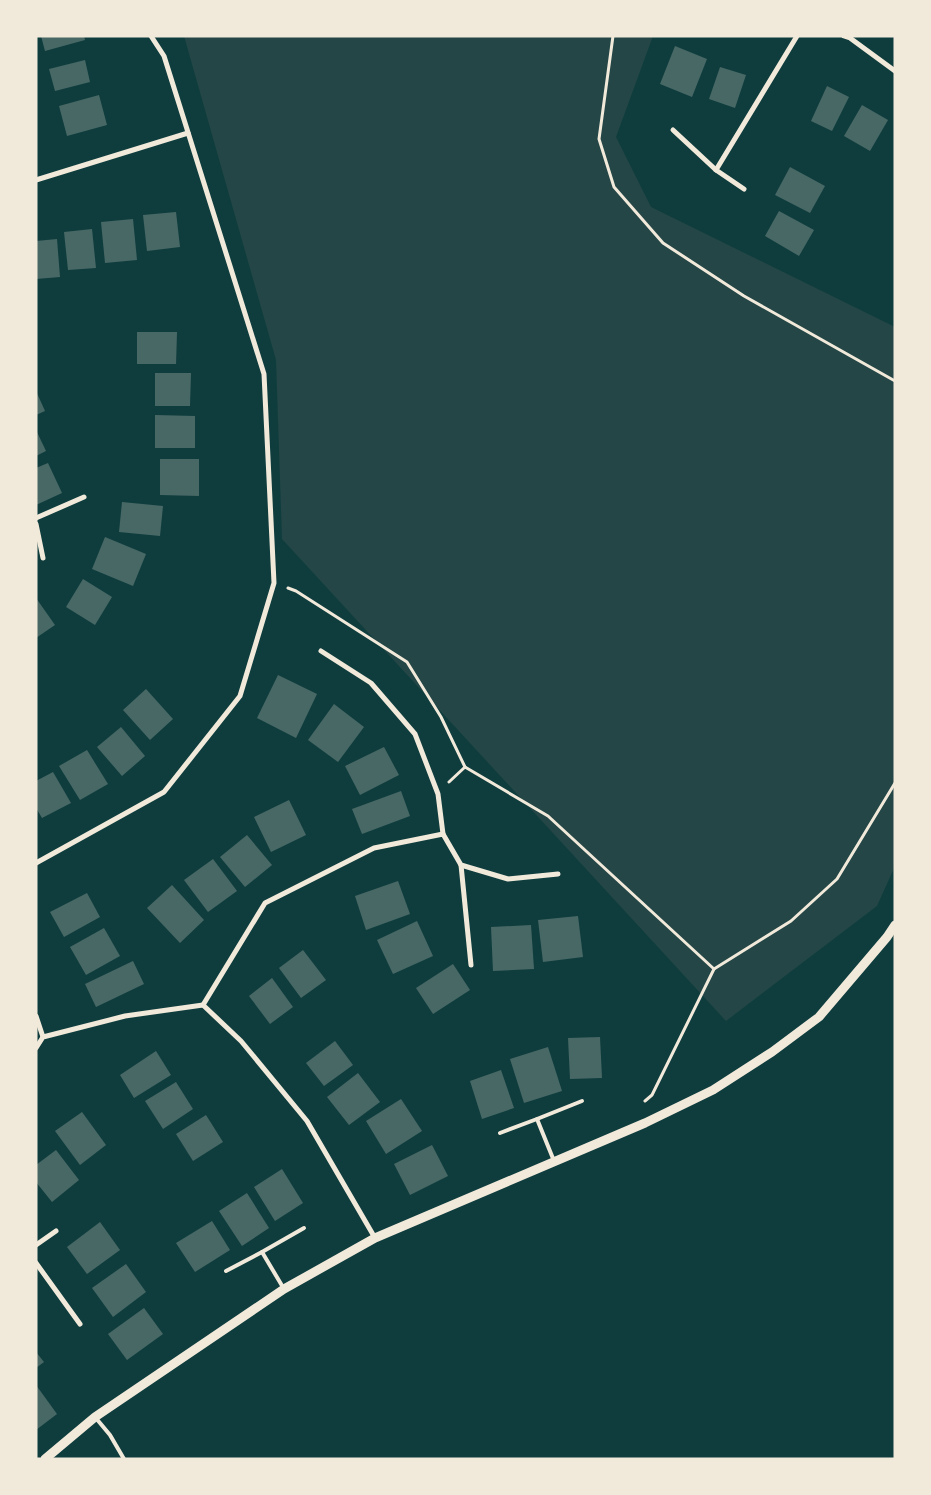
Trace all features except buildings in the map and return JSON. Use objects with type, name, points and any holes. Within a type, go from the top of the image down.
[{"type":"street","points":[[36,863],[164,792],[240,696],[274,583],[264,374],[164,56],[150,36]]},
{"type":"street","points":[[716,170],[797,36]]},
{"type":"street","points":[[844,36],[850,38],[895,71]]},
{"type":"street","points":[[673,130],[716,170],[744,189]]},
{"type":"street","points":[[36,180],[188,133]]},
{"type":"street","points":[[36,518],[84,497]]},
{"type":"street","points":[[36,524],[43,558]]},
{"type":"street","points":[[321,651],[371,683],[415,734],[438,794],[443,834],[461,865],[471,965]]},
{"type":"street","points":[[203,1005],[265,903],[374,848],[443,834]]},
{"type":"street","points":[[461,865],[508,879],[558,874]]},
{"type":"street","points":[[45,1459],[95,1416],[284,1289],[375,1238],[645,1123],[713,1090],[772,1052],[819,1017],[895,925]]},
{"type":"street","points":[[36,1048],[43,1037],[125,1016],[203,1005]]},
{"type":"street","points":[[203,1005],[241,1041],[307,1120],[375,1238]]},
{"type":"street","points":[[36,1016],[43,1037]]},
{"type":"street","points":[[36,1245],[56,1231]]},
{"type":"street","points":[[36,1263],[80,1324]]},
{"type":"lane","points":[[500,1133],[582,1101]]},
{"type":"lane","points":[[537,1119],[554,1161]]},
{"type":"lane","points":[[226,1271],[304,1228]]},
{"type":"lane","points":[[262,1252],[284,1289]]},
{"type":"lane","points":[[95,1416],[110,1435],[124,1459]]},
{"type":"path","points":[[613,36],[599,139],[614,187],[663,243],[744,296],[895,381]]},
{"type":"path","points":[[274,583],[296,591],[407,662],[441,717],[464,767],[548,816],[714,969]]},
{"type":"path","points":[[438,794],[464,767]]},
{"type":"path","points":[[639,1105],[652,1096],[714,969],[791,922],[837,879],[895,783]]},
{"type":"shaded area","points":[[184,36],[653,36],[616,137],[651,207],[895,327],[895,866],[877,906],[726,1021],[282,539],[276,360]]}]
